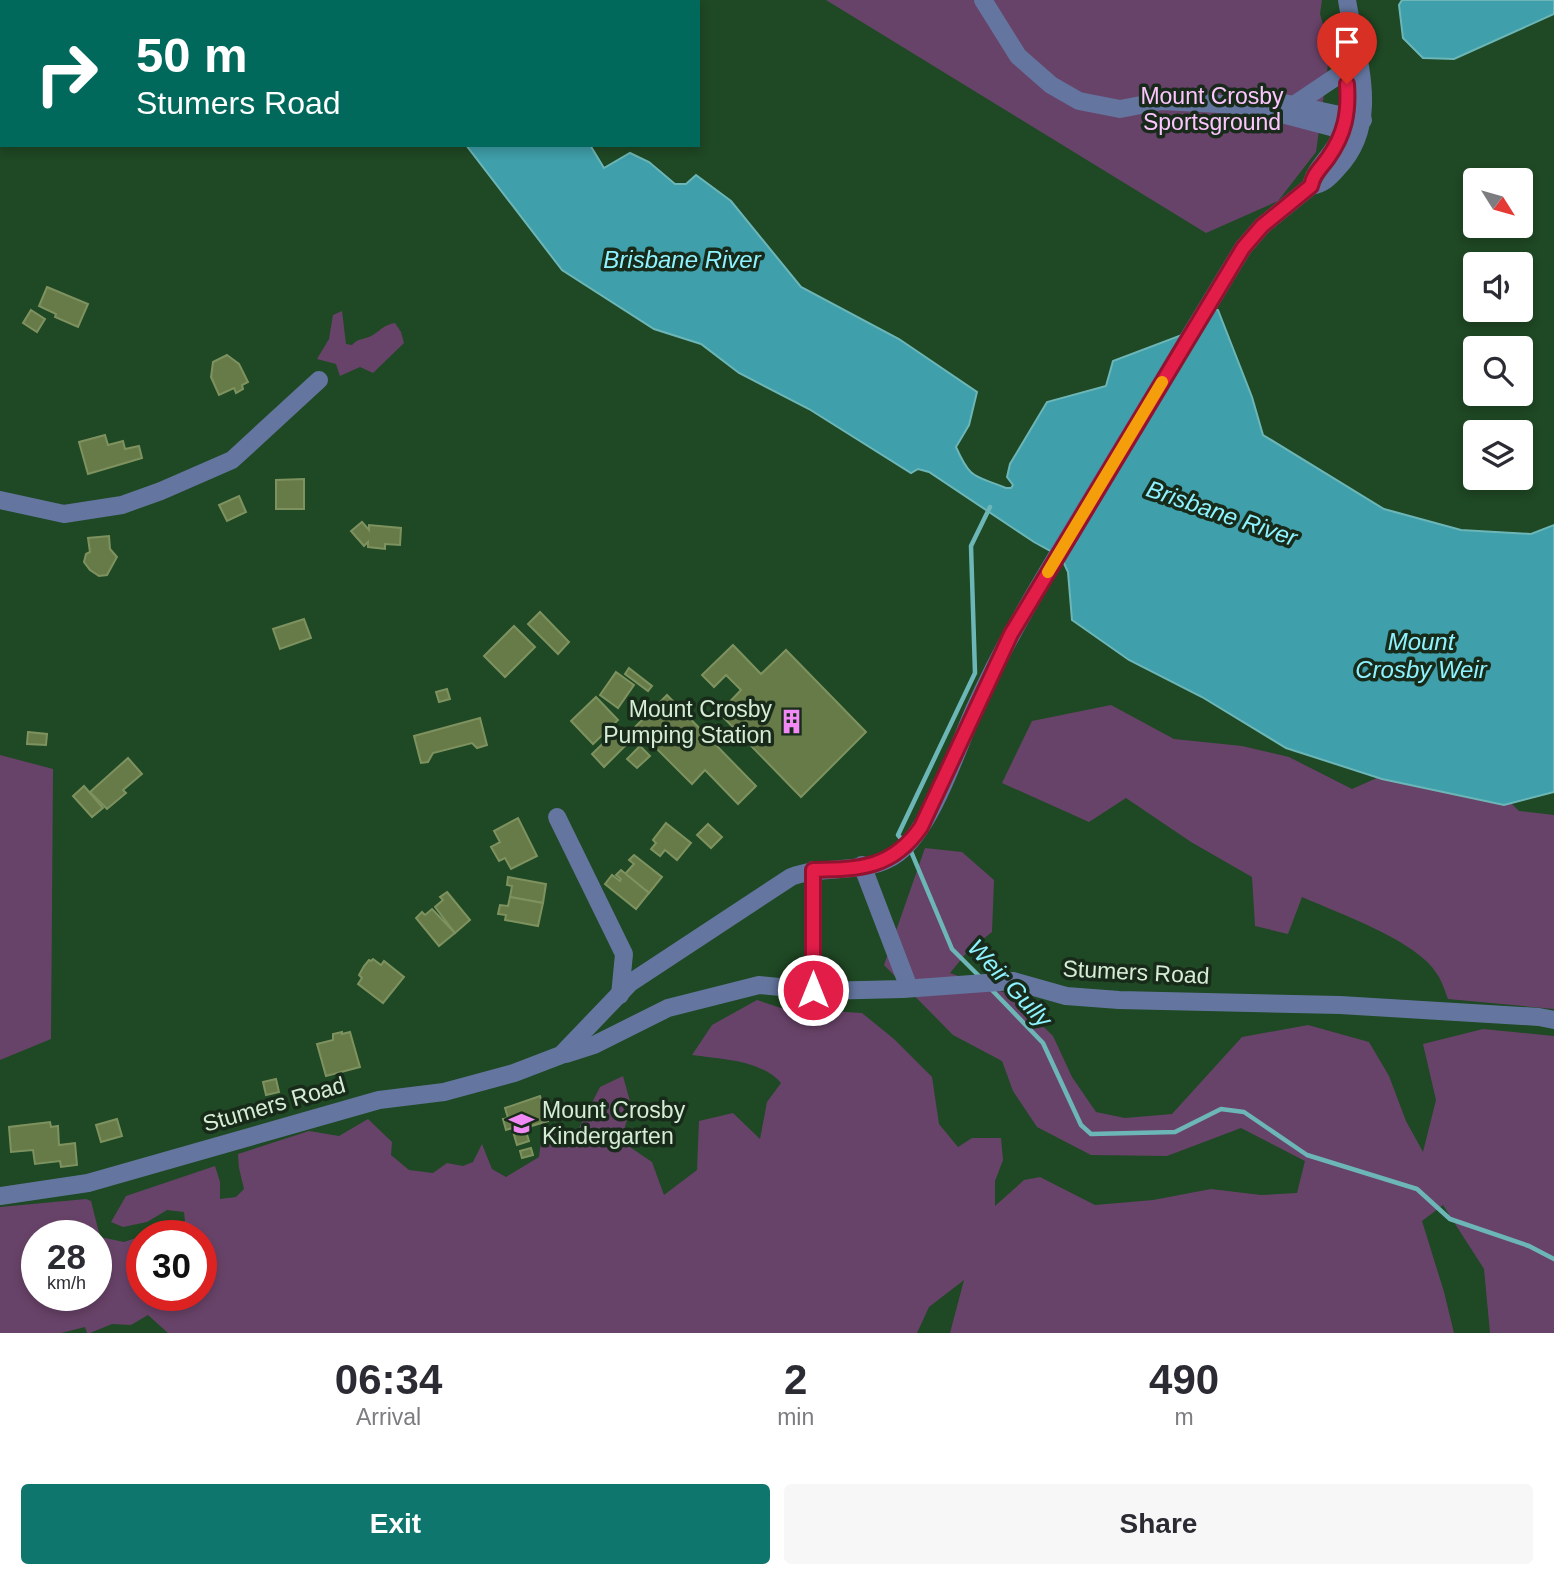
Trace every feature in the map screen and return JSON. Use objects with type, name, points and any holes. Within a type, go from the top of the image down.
[{"type":"street","points":[[983,0],[1018,56],[1051,85],[1079,101],[1119,109],[1162,101],[1275,107],[1284,103],[1353,125]]},
{"type":"street","points":[[1335,0],[1353,125]]},
{"type":"street","points":[[1347,0],[1364,103],[1353,125]]},
{"type":"street","points":[[1294,105],[1346,70]]},
{"type":"street","points":[[1275,107],[1282,114],[1353,125]]},
{"type":"street","name":"Stumers Road","points":[[561,1055],[630,983],[791,877],[813,870],[882,861],[900,853],[914,838],[930,812],[1011,634],[1243,248],[1262,226],[1311,186],[1313,176],[1353,125]]},
{"type":"street","points":[[0,500],[64,514],[122,505],[161,491],[232,460],[319,380]]},
{"type":"street","points":[[556,817],[624,954],[620,995]]},
{"type":"street","points":[[862,865],[909,988]]},
{"type":"street","points":[[813,870],[813,990]]},
{"type":"street","name":"Stumers Road","points":[[0,1196],[88,1183],[379,1100],[444,1092],[502,1076],[594,1045],[668,1008],[759,985],[813,990],[909,988],[1013,981],[1066,996],[1093,998],[1340,1004],[1554,1020]]},
{"type":"green space","name":"Mount Crosby Sportsground","points":[[826,0],[1322,0],[1320,14],[1330,50],[1316,152],[1278,201],[1206,233]]},
{"type":"green space","points":[[342,311],[346,344],[352,345],[395,323],[404,343],[373,373],[360,367],[340,376],[336,364],[317,359],[329,339],[333,315]]},
{"type":"green space","points":[[1111,705],[1174,739],[1242,746],[1289,757],[1352,789],[1404,766],[1485,778],[1519,811],[1554,815],[1554,1009],[1448,999],[1437,974],[1413,950],[1376,929],[1302,897],[1288,934],[1255,926],[1252,877],[1191,842],[1126,798],[1089,822],[1002,783],[1032,721]]},
{"type":"green space","points":[[0,755],[53,769],[51,1039],[0,1060]]},
{"type":"green space","points":[[925,848],[962,852],[994,880],[992,932],[968,951],[950,973],[1011,995],[1053,1036],[1072,1077],[1096,1112],[1125,1118],[1172,1114],[1242,1037],[1308,1025],[1369,1042],[1389,1076],[1406,1121],[1423,1152],[1436,1100],[1423,1044],[1483,1029],[1554,1036],[1554,1333],[1490,1333],[1484,1269],[1443,1205],[1422,1221],[1454,1333],[950,1333],[964,1280],[929,1307],[917,1333],[168,1333],[148,1315],[131,1325],[112,1324],[90,1333],[87,1333],[85,1327],[61,1333],[0,1333],[0,1207],[86,1199],[91,1201],[96,1220],[21,1220],[21,1311],[112,1311],[112,1240],[126,1241],[126,1311],[217,1311],[217,1220],[185,1220],[184,1212],[167,1210],[150,1220],[126,1220],[126,1226],[123,1227],[112,1220],[126,1196],[215,1166],[220,1182],[220,1199],[236,1197],[244,1189],[238,1154],[309,1131],[339,1136],[368,1119],[392,1142],[391,1155],[409,1170],[433,1173],[447,1163],[463,1166],[473,1162],[482,1144],[492,1169],[506,1177],[539,1157],[541,1140],[557,1128],[567,1131],[566,1144],[575,1146],[579,1128],[600,1087],[623,1076],[631,1105],[621,1141],[652,1162],[664,1195],[697,1170],[699,1121],[733,1113],[760,1139],[767,1102],[781,1083],[773,1075],[752,1065],[692,1055],[712,1025],[757,1000],[781,1008],[862,1013],[894,1039],[932,1077],[939,1124],[958,1147],[972,1138],[1001,1138],[1003,1160],[995,1181],[995,1206],[1024,1180],[1040,1177],[1095,1205],[1153,1200],[1211,1189],[1261,1195],[1297,1193],[1305,1161],[1241,1128],[1167,1156],[1091,1155],[1037,1127],[1013,1091],[1002,1061],[953,1035],[884,965]]},
{"type":"water","points":[[1402,0],[1554,0],[1554,14],[1454,59],[1423,58],[1403,38],[1399,5]]},
{"type":"water","points":[[468,147],[591,147],[604,168],[630,153],[649,162],[675,184],[686,184],[696,175],[731,201],[801,287],[899,339],[977,392],[969,425],[956,447],[970,471],[1006,488],[1013,485],[1007,477],[1010,464],[1047,402],[1106,386],[1113,361],[1182,335],[1211,308],[1218,310],[1252,397],[1263,435],[1384,509],[1461,530],[1531,534],[1554,525],[1554,792],[1504,805],[1382,779],[1286,748],[1202,697],[1129,660],[1072,620],[1068,572],[1061,557],[929,472],[918,469],[911,473],[809,409],[739,373],[701,344],[654,329],[562,270]]},
{"type":"building","points":[[47,287],[88,304],[78,327],[39,306]]},
{"type":"building","points":[[31,310],[45,319],[37,332],[23,323]]},
{"type":"building","points":[[227,355],[239,364],[248,382],[236,393],[234,388],[219,395],[211,377],[213,362]]},
{"type":"building","points":[[105,435],[108,445],[123,441],[125,449],[139,446],[142,458],[88,474],[79,442]]},
{"type":"building","points":[[304,479],[304,509],[276,509],[276,480]]},
{"type":"building","points":[[239,496],[246,512],[227,521],[219,505]]},
{"type":"building","points":[[362,522],[369,530],[369,525],[401,528],[400,545],[385,544],[385,549],[368,547],[368,542],[364,546],[351,531]]},
{"type":"building","points":[[109,536],[110,549],[117,557],[107,575],[99,576],[84,562],[86,554],[90,552],[88,538]]},
{"type":"building","points":[[540,612],[569,642],[558,654],[528,624]]},
{"type":"building","points":[[304,619],[311,638],[280,649],[273,629]]},
{"type":"building","points":[[514,626],[535,647],[505,677],[484,656]]},
{"type":"building","name":"Mount Crosby Pumping Station","points":[[733,645],[761,674],[786,650],[866,732],[801,797],[719,713],[741,690],[726,675],[714,687],[702,675]]},
{"type":"building","points":[[629,668],[652,686],[648,691],[625,674]]},
{"type":"building","points":[[616,672],[634,685],[618,708],[600,695]]},
{"type":"building","points":[[447,689],[450,699],[439,702],[436,692]]},
{"type":"building","points":[[667,695],[756,786],[738,804],[705,770],[692,784],[635,727]]},
{"type":"building","points":[[596,697],[618,720],[593,744],[571,721]]},
{"type":"building","points":[[480,718],[487,745],[477,748],[472,743],[433,753],[428,762],[421,763],[414,736]]},
{"type":"building","points":[[618,729],[630,741],[604,767],[592,754]]},
{"type":"building","points":[[28,732],[47,734],[46,745],[27,744]]},
{"type":"building","points":[[640,746],[650,756],[637,768],[627,759]]},
{"type":"building","points":[[128,758],[142,774],[123,790],[126,793],[107,809],[90,792]]},
{"type":"building","points":[[84,786],[103,808],[92,817],[73,796]]},
{"type":"building","points":[[518,818],[537,856],[511,869],[505,858],[499,861],[491,847],[500,842],[494,831]]},
{"type":"building","points":[[666,823],[691,843],[677,860],[665,850],[660,856],[651,849],[656,843],[653,840]]},
{"type":"building","points":[[708,824],[722,837],[711,848],[697,835]]},
{"type":"building","points":[[634,855],[662,877],[649,893],[625,874],[634,864],[629,860]]},
{"type":"building","points":[[621,870],[649,893],[636,909],[605,884],[612,875],[620,881],[616,875]]},
{"type":"building","points":[[508,877],[546,884],[543,903],[510,897],[512,886],[507,885]]},
{"type":"building","points":[[447,892],[470,920],[455,933],[435,907],[443,900],[440,897]]},
{"type":"building","points":[[510,897],[543,903],[538,926],[505,920],[506,915],[498,914],[500,905],[508,906]]},
{"type":"building","points":[[432,909],[455,933],[439,946],[416,918],[422,912],[425,915]]},
{"type":"building","points":[[373,959],[381,965],[384,961],[404,977],[383,1003],[358,984],[364,966]]},
{"type":"building","points":[[350,1032],[360,1067],[326,1076],[317,1044],[333,1040],[333,1034]]},
{"type":"building","points":[[276,1079],[279,1092],[266,1095],[263,1082]]},
{"type":"building","points":[[540,1096],[548,1121],[525,1128],[529,1141],[517,1145],[512,1128],[506,1130],[503,1119],[508,1118],[505,1108]]},
{"type":"building","points":[[117,1119],[122,1136],[101,1142],[96,1125]]},
{"type":"building","points":[[50,1122],[51,1127],[58,1126],[59,1145],[75,1143],[77,1165],[61,1167],[60,1161],[35,1164],[33,1150],[11,1152],[9,1127]]},
{"type":"building","points":[[531,1148],[533,1155],[522,1158],[520,1151]]},
{"type":"waterway","name":"Weir Gully","points":[[904,842],[898,835],[975,673],[971,546],[990,507]]},
{"type":"waterway","name":"Weir Gully","points":[[910,849],[952,949],[980,977]]},
{"type":"waterway","name":"Weir Gully","points":[[991,989],[1043,1043],[1081,1125],[1091,1134],[1175,1132],[1221,1109],[1244,1112],[1307,1155],[1417,1189],[1450,1219],[1529,1246],[1554,1259]]},
{"type":"slow traffic","points":[[1048,572],[1162,382]]},
{"type":"place","name":"Mount Crosby Pumping Station","points":[[792,722]]},
{"type":"place","name":"Mount Crosby Kindergarten","points":[[522,1123]]},
{"type":"route","points":[[813,990],[813,870],[833,870],[882,861],[900,853],[914,838],[930,812],[1011,634],[1243,248],[1262,226],[1311,186],[1313,176],[1337,144],[1348,116],[1347,84]]},
{"type":"water label","name":"Brisbane River","points":[[682,259]]},
{"type":"water label","name":"Brisbane River","points":[[1222,513]]},
{"type":"water label","name":"Mount Crosby Weir","points":[[1421,655]]}]
